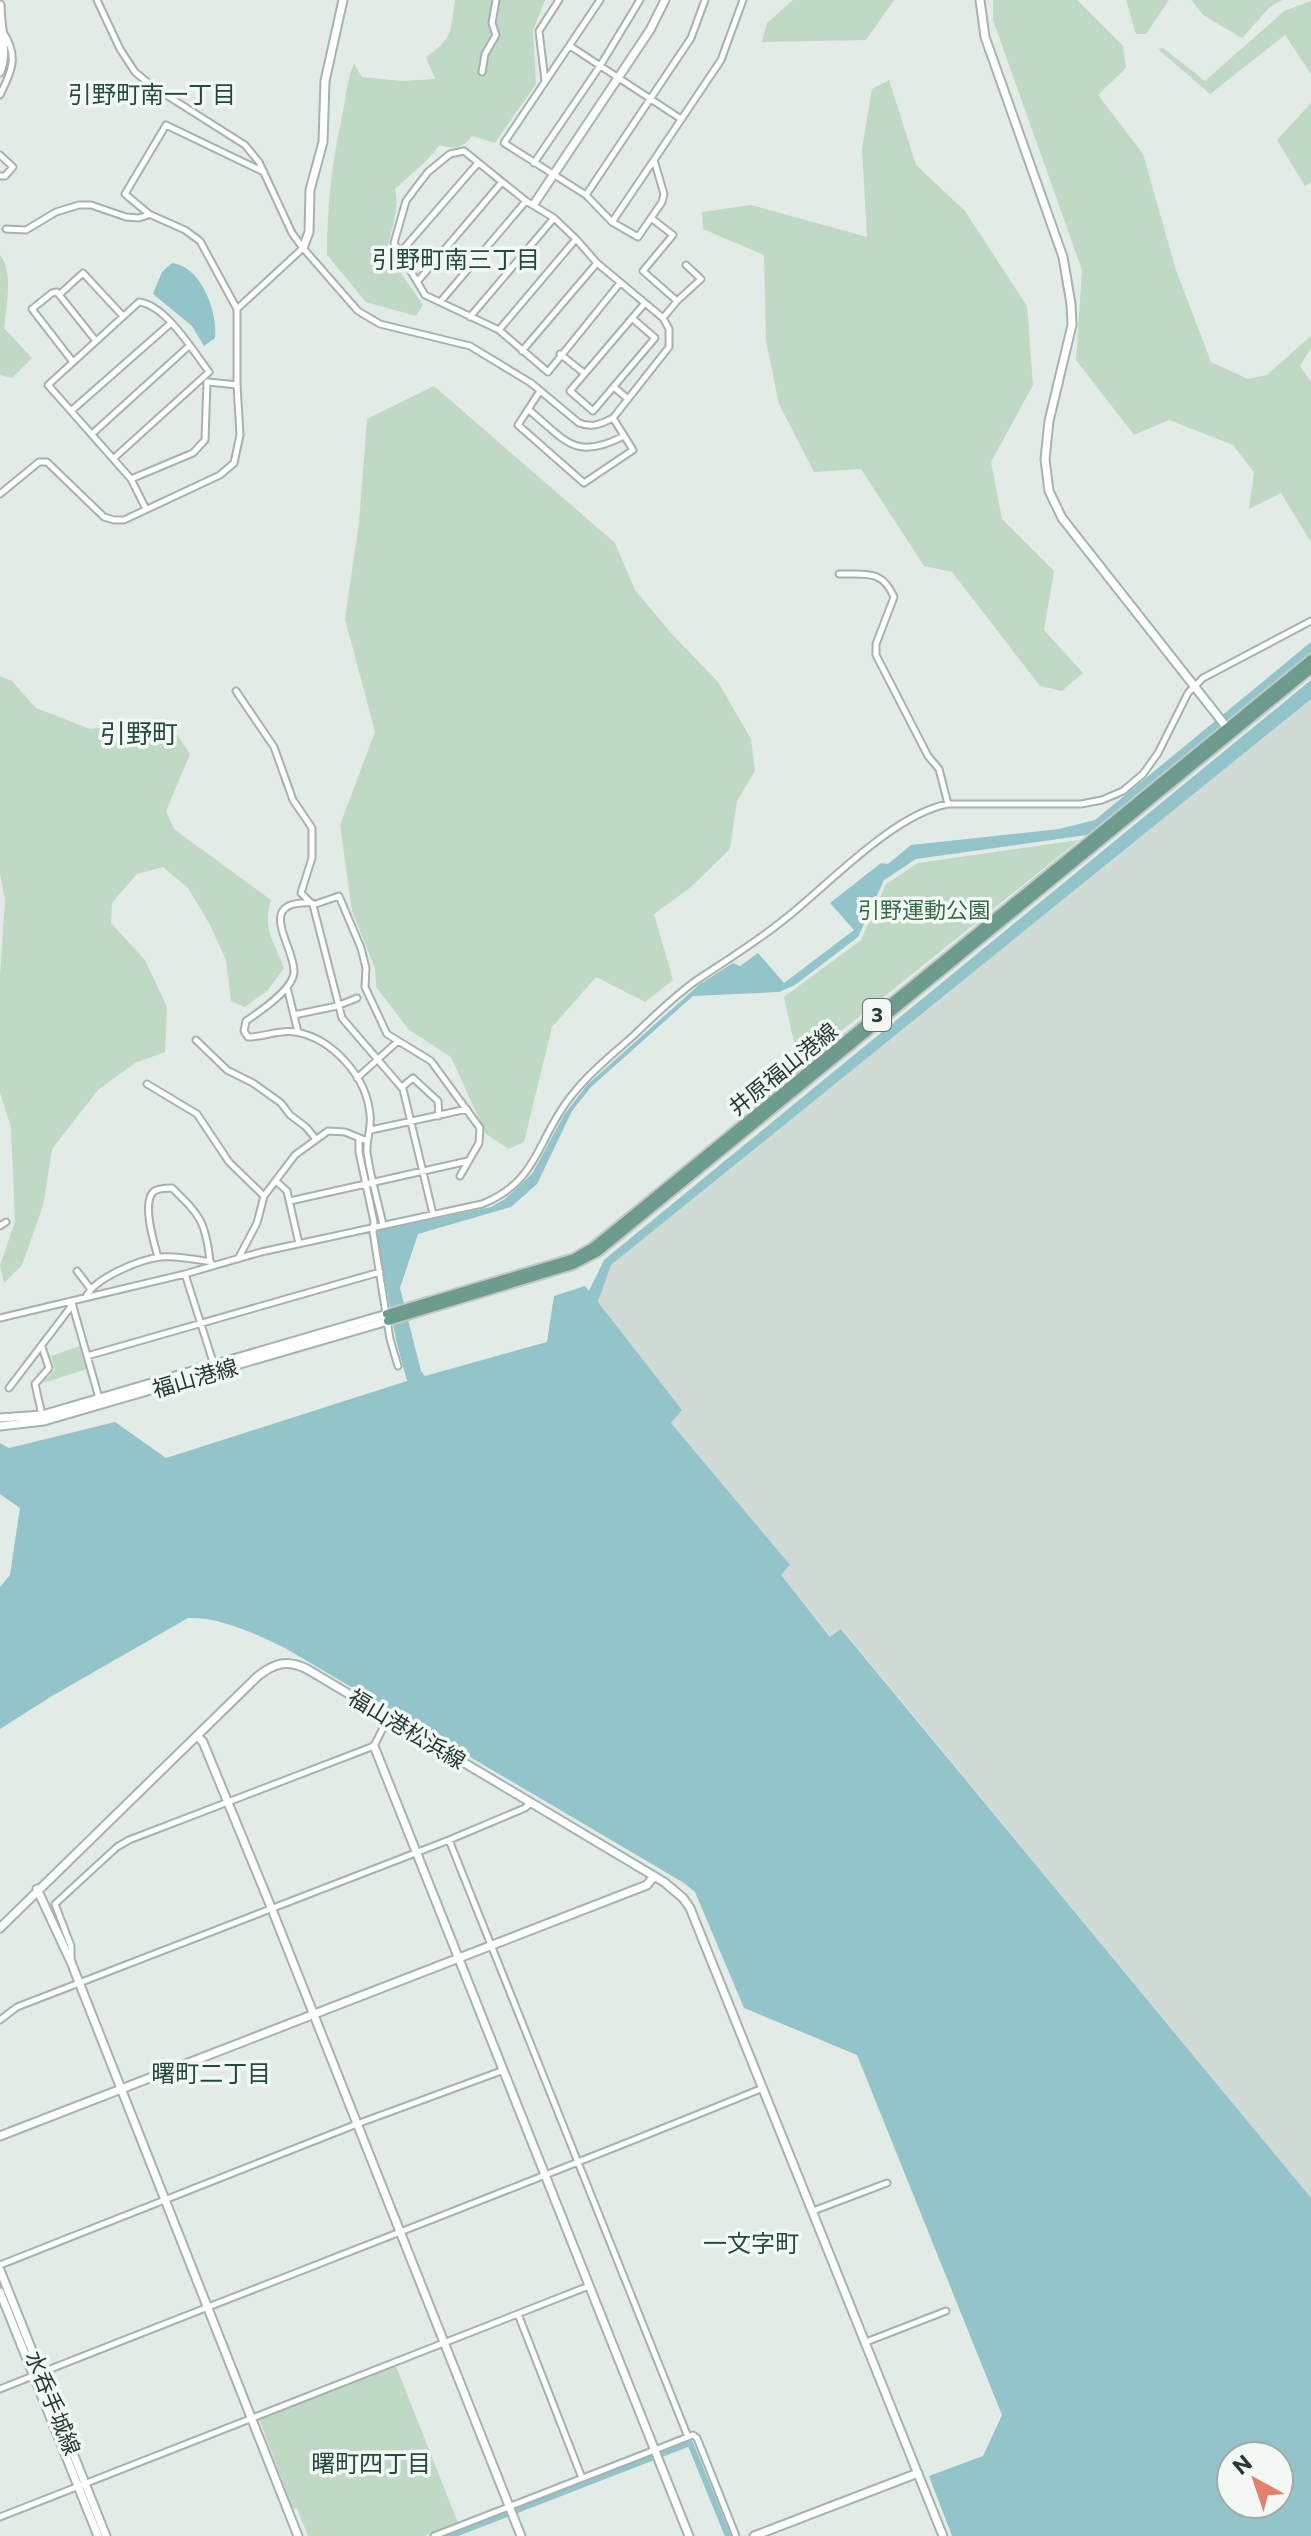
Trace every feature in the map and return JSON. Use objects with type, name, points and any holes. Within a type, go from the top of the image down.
[{"type":"main road","name":"井原福山港線","points":[[1229,731],[1311,659]]},
{"type":"main road","name":"井原福山港線","points":[[389,1317],[573,1265],[598,1252],[1134,806],[1311,669]]},
{"type":"street","points":[[97,0],[120,49],[135,72],[245,145],[264,172],[292,233],[367,318],[470,346],[531,383],[579,423],[589,426],[613,418],[669,347],[671,338],[663,318],[597,263],[554,218],[464,151],[450,154],[428,172],[406,201],[394,243],[425,295],[499,330],[548,372],[620,283]]},
{"type":"street","points":[[237,309],[303,248],[309,232],[310,190],[323,142],[325,81],[343,0]]},
{"type":"street","points":[[482,72],[485,54],[496,35],[492,13],[496,0]]},
{"type":"street","points":[[545,82],[539,31],[559,0]]},
{"type":"street","points":[[600,0],[504,143],[586,195],[612,222],[638,237],[662,202],[664,194],[654,160]]},
{"type":"street","points":[[534,163],[600,66],[640,0]]},
{"type":"street","points":[[441,301],[553,176],[619,78],[665,0]]},
{"type":"street","points":[[586,195],[691,38],[705,0]]},
{"type":"street","points":[[612,222],[721,60],[743,0]]},
{"type":"street","points":[[980,0],[985,37],[1063,257],[1071,304],[1072,325],[1048,433],[1045,459],[1049,491],[1062,518],[1229,731]]},
{"type":"street","points":[[0,3],[3,51],[0,72]]},
{"type":"street","points":[[0,27],[11,43],[13,54],[12,68],[0,95]]},
{"type":"street","points":[[570,46],[681,119]]},
{"type":"street","points":[[0,494],[39,462],[47,462],[104,517],[124,520],[220,475],[234,463],[240,435],[237,309],[200,241],[185,230],[149,214],[125,194],[166,125],[264,172]]},
{"type":"street","points":[[0,155],[13,167],[5,176],[0,176]]},
{"type":"street","points":[[399,254],[478,163]]},
{"type":"street","points":[[417,282],[502,182]]},
{"type":"street","points":[[6,229],[26,230],[56,212],[79,205],[91,205],[126,217],[139,218],[149,214]]},
{"type":"street","points":[[470,317],[554,218]]},
{"type":"street","points":[[651,218],[673,235],[643,271],[677,301]]},
{"type":"street","points":[[499,330],[576,239]]},
{"type":"street","points":[[522,351],[597,263]]},
{"type":"street","points":[[663,318],[701,279],[686,265]]},
{"type":"street","points":[[60,294],[83,273],[122,315]]},
{"type":"street","points":[[73,362],[32,309],[52,293],[60,294],[96,341]]},
{"type":"street","points":[[131,479],[193,453],[205,440],[205,381],[209,372],[171,323],[150,304],[139,302],[48,385],[131,479],[146,509]]},
{"type":"street","points":[[632,318],[655,338],[593,411],[570,391],[584,373],[645,303]]},
{"type":"street","points":[[71,411],[171,323]]},
{"type":"street","points":[[91,434],[189,346]]},
{"type":"street","points":[[560,354],[584,373]]},
{"type":"street","points":[[113,459],[205,381],[237,385]]},
{"type":"street","points":[[614,387],[628,399]]},
{"type":"street","points":[[540,391],[518,425],[584,483],[633,450],[613,418]]},
{"type":"street","points":[[529,410],[566,441],[581,448],[603,447],[624,436]]},
{"type":"street","points":[[839,574],[878,576],[888,583],[894,597],[876,644],[876,655],[928,756],[939,769],[948,804]]},
{"type":"street","points":[[0,1318],[299,1244],[482,1204],[510,1190],[524,1176],[571,1095],[591,1074],[681,992],[785,919],[904,821],[928,809],[948,804],[1081,804],[1124,792],[1151,764],[1193,687],[1311,621]]},
{"type":"street","points":[[236,691],[274,747],[293,800],[312,828],[312,858],[301,893],[312,904],[342,1018],[402,1087],[433,1214]]},
{"type":"street","points":[[383,1225],[367,1141],[371,1130],[369,1107],[346,1061],[316,1037],[278,1031],[265,1037],[248,1037],[244,1031],[246,1021],[267,1007],[294,974],[287,942],[280,930],[279,918],[287,907],[339,896],[361,948],[366,968],[365,987],[387,1034],[431,1061],[480,1128],[479,1143],[460,1176]]},
{"type":"street","points":[[287,986],[298,1033]]},
{"type":"street","points":[[294,1015],[337,1006],[357,998]]},
{"type":"street","points":[[196,1040],[227,1070],[253,1083],[281,1103],[316,1139]]},
{"type":"street","points":[[357,1078],[397,1042]]},
{"type":"street","points":[[402,1087],[413,1078],[438,1101],[439,1116]]},
{"type":"street","points":[[147,1084],[197,1114],[229,1162],[264,1196]]},
{"type":"street","points":[[371,1130],[467,1109]]},
{"type":"street","points":[[238,1259],[257,1223],[264,1196],[295,1155],[328,1131],[345,1132],[367,1141]]},
{"type":"street","points":[[359,1139],[390,1339],[398,1366]]},
{"type":"street","points":[[290,1201],[469,1161]]},
{"type":"street","points":[[277,1182],[287,1191],[299,1244]]},
{"type":"street","points":[[158,1257],[148,1202],[153,1192],[172,1188],[198,1213],[210,1262]]},
{"type":"street","points":[[0,1226],[6,1222]]},
{"type":"street","points":[[86,1298],[90,1288],[112,1273],[158,1257],[185,1257],[218,1265]]},
{"type":"street","points":[[77,1271],[90,1288]]},
{"type":"street","points":[[87,1356],[380,1272]]},
{"type":"street","points":[[185,1274],[214,1365]]},
{"type":"street","points":[[9,1388],[70,1308],[71,1302]]},
{"type":"street","points":[[71,1302],[99,1398]]},
{"type":"street","name":"福山港線","points":[[0,1418],[42,1415],[389,1317]]},
{"type":"street","name":"福山港線","points":[[0,1426],[44,1421],[389,1317]]},
{"type":"street","points":[[42,1346],[49,1368],[35,1384],[42,1415]]},
{"type":"street","name":"福山港松浜線","points":[[0,1928],[258,1676],[282,1662],[307,1669],[654,1876],[671,1887],[690,1908],[943,2536]]},
{"type":"street","points":[[71,1962],[71,1946],[55,1908],[57,1901],[122,1844],[374,1746],[388,1718]]},
{"type":"street","points":[[197,1736],[203,1742],[271,1907],[521,2536]]},
{"type":"street","points":[[374,1746],[689,2536]]},
{"type":"street","points":[[0,2020],[17,2007],[449,1840],[531,1803]]},
{"type":"street","points":[[449,1840],[688,2437]]},
{"type":"street","points":[[0,2136],[647,1885],[654,1876]]},
{"type":"street","points":[[37,1889],[71,1962],[298,2536]]},
{"type":"street","points":[[0,2268],[165,2199],[504,2070]]},
{"type":"street","points":[[0,2389],[400,2230],[546,2177],[763,2088]]},
{"type":"street","points":[[813,2211],[887,2183]]},
{"type":"street","name":"水呑手城線","points":[[0,2268],[37,2374]]},
{"type":"street","points":[[0,2517],[589,2286]]},
{"type":"street","name":"水呑手城線","points":[[0,2292],[106,2536]]},
{"type":"street","points":[[866,2342],[946,2311]]},
{"type":"street","points":[[518,2314],[582,2478]]},
{"type":"street","points":[[434,2536],[511,2511],[582,2478],[656,2454],[688,2437],[697,2438],[736,2536]]},
{"type":"street","points":[[754,2536],[918,2473]]},
{"type":"street","name":"水呑手城線","points":[[82,2485],[98,2536]]},
{"type":"shaded area","points":[[1311,693],[1311,2198],[842,1629],[831,1637],[780,1575],[790,1566],[670,1423],[681,1410],[598,1302],[611,1265]]},
{"type":"green space","points":[[455,0],[545,0],[533,31],[536,84],[495,143],[472,136],[458,147],[440,145],[395,189],[395,213],[387,253],[423,305],[416,316],[366,302],[327,255],[331,183],[354,64],[362,77],[402,81],[435,79],[426,57],[446,39]]},
{"type":"green space","points":[[793,0],[894,0],[866,40],[762,42],[767,23]]},
{"type":"green space","points":[[993,0],[1077,0],[1123,46],[1126,68],[1098,95],[1143,154],[1176,270],[1211,362],[1248,379],[1267,375],[1311,336],[1311,348],[1300,366],[1311,382],[1311,542],[1281,493],[1249,509],[1254,472],[1233,445],[1169,420],[1134,435],[1076,360],[1082,270],[993,20]]},
{"type":"green space","points":[[1126,0],[1169,0],[1146,34],[1136,34]]},
{"type":"green space","points":[[1191,0],[1282,0],[1270,7],[1242,38],[1203,15]]},
{"type":"green space","points":[[1311,1],[1311,74],[1285,35],[1210,94],[1158,49],[1163,48],[1205,81],[1284,11]]},
{"type":"green space","points":[[889,80],[916,165],[965,211],[1027,306],[1033,385],[991,462],[1002,519],[1054,571],[1044,630],[1083,673],[1062,691],[1040,686],[952,572],[924,566],[861,469],[814,472],[779,404],[766,341],[764,255],[703,229],[702,212],[751,205],[867,237],[862,149],[872,89]]},
{"type":"green space","points":[[1311,103],[1311,182],[1305,186],[1277,140]]},
{"type":"green space","points":[[0,255],[8,279],[4,328],[32,358],[12,378],[0,375]]},
{"type":"green space","points":[[434,386],[615,543],[635,590],[718,682],[751,739],[755,771],[737,801],[730,849],[691,887],[654,914],[673,980],[645,1002],[596,977],[552,1027],[524,1142],[509,1149],[486,1134],[451,1057],[409,1030],[376,987],[375,969],[352,911],[340,825],[375,732],[345,619],[359,522],[367,419]]},
{"type":"green space","points":[[0,676],[12,681],[36,708],[90,729],[167,719],[190,754],[166,811],[174,829],[271,900],[269,927],[284,968],[268,990],[245,1007],[231,1001],[226,960],[188,888],[163,867],[137,874],[112,903],[111,923],[145,960],[167,1007],[165,1052],[135,1063],[98,1090],[52,1149],[43,1206],[22,1265],[4,1283],[0,1265],[15,1222],[11,1127],[0,1093],[0,976],[5,899],[0,874]]},
{"type":"green space","name":"引野運動公園","points":[[1079,840],[799,1065],[784,997],[861,940],[886,884],[918,863]]},
{"type":"green space","points":[[80,1346],[87,1369],[43,1383],[55,1369],[51,1356]]},
{"type":"green space","points":[[396,2366],[458,2523],[424,2536],[308,2536],[297,2508],[293,2509],[259,2419]]},
{"type":"water","points":[[172,263],[191,272],[206,292],[214,316],[215,338],[204,346],[192,326],[153,294],[162,272]]},
{"type":"water","points":[[1311,642],[1311,652],[1087,835],[916,859],[884,880],[858,937],[795,985],[779,992],[693,996],[591,1087],[572,1111],[537,1184],[511,1207],[418,1234],[400,1288],[421,1371],[425,1376],[547,1342],[554,1296],[585,1286],[589,1291],[604,1260],[1311,680],[1311,699],[611,1265],[598,1302],[682,1410],[671,1423],[790,1565],[781,1575],[830,1637],[841,1629],[1311,2198],[1311,2536],[952,2536],[929,2476],[983,2456],[1002,2415],[857,2055],[744,2008],[695,1892],[684,1883],[285,1648],[238,1627],[213,1620],[188,1618],[0,1729],[0,1587],[10,1575],[20,1508],[0,1494],[0,1443],[9,1448],[115,1422],[166,1458],[407,1381],[396,1340],[376,1231],[491,1207],[505,1199],[532,1174],[564,1115],[587,1085],[700,984],[733,963],[740,966],[758,953],[784,983],[854,930],[830,903],[881,863],[888,864],[911,845],[1059,829],[1095,820]]},
{"type":"waterway","points":[[450,2536],[690,2443],[728,2536]]},
{"type":"district","name":"引野町南一丁目","points":[[152,95]]},
{"type":"district","name":"引野町南三丁目","points":[[456,260]]},
{"type":"district","name":"引野町","points":[[139,734]]},
{"type":"district","name":"曙町二丁目","points":[[211,2074]]},
{"type":"district","name":"一文字町","points":[[751,2244]]},
{"type":"district","name":"曙町四丁目","points":[[371,2464]]}]
